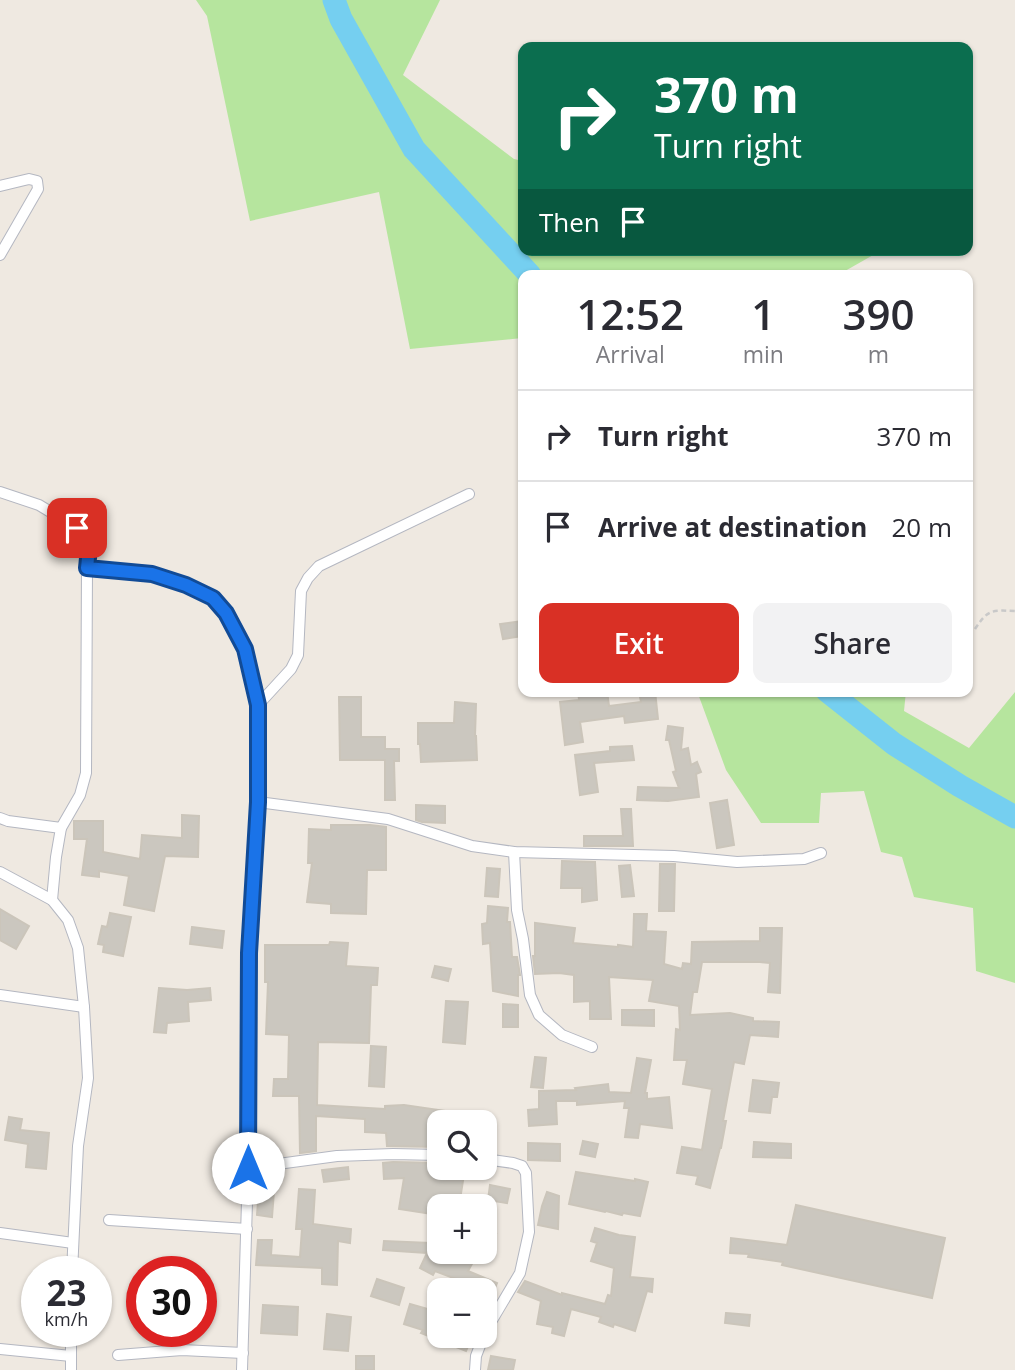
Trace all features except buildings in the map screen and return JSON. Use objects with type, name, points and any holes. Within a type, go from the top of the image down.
[{"type":"street","points":[[0,186],[29,179],[37,181],[38,189],[0,255]]},
{"type":"street","points":[[0,492],[39,505],[77,528],[86,537],[89,550],[86,773],[80,795],[61,828],[52,900]]},
{"type":"street","points":[[258,705],[291,669],[298,655],[300,592],[319,566],[469,494]]},
{"type":"street","points":[[87,568],[152,574],[186,585],[213,598],[226,613],[245,649],[258,705],[258,802],[249,953],[247,1229],[242,1370]]},
{"type":"street","points":[[258,802],[388,819],[472,846],[513,852],[674,856],[737,862],[804,859],[821,853]]},
{"type":"street","points":[[0,818],[61,828]]},
{"type":"street","points":[[513,852],[517,910],[530,995],[540,1015],[562,1035],[592,1047]]},
{"type":"street","points":[[0,872],[52,900],[68,920],[78,948],[88,1078],[78,1146],[73,1256]]},
{"type":"street","points":[[0,995],[84,1007]]},
{"type":"street","points":[[248,1168],[337,1156],[427,1155]]},
{"type":"street","points":[[497,1161],[522,1166],[526,1173],[529,1232],[520,1273],[497,1312]]},
{"type":"street","points":[[109,1220],[247,1229]]},
{"type":"street","points":[[0,1233],[73,1243]]},
{"type":"street","points":[[71,1347],[71,1370]]},
{"type":"street","points":[[475,1370],[479,1348]]},
{"type":"street","points":[[0,1349],[71,1356]]},
{"type":"street","points":[[118,1355],[182,1350],[243,1353]]},
{"type":"path","points":[[975,629],[984,615],[997,610],[1015,611]]},
{"type":"green space","points":[[196,0],[440,0],[403,75],[518,160],[518,256],[871,256],[847,270],[518,270],[518,338],[410,349],[379,192],[250,221],[207,16]]},
{"type":"green space","points":[[1015,692],[1015,983],[976,971],[973,908],[914,897],[902,857],[881,852],[864,791],[821,793],[819,823],[761,823],[726,770],[699,697],[905,697],[904,711],[969,748]]},
{"type":"waterway","points":[[334,0],[341,19],[414,149],[525,270]]},
{"type":"waterway","points":[[835,697],[894,744],[1015,817]]},
{"type":"route","points":[[77,528],[86,537],[89,550],[87,568],[152,574],[186,585],[213,598],[226,613],[245,649],[258,705],[258,802],[249,953],[248,1168]]}]
